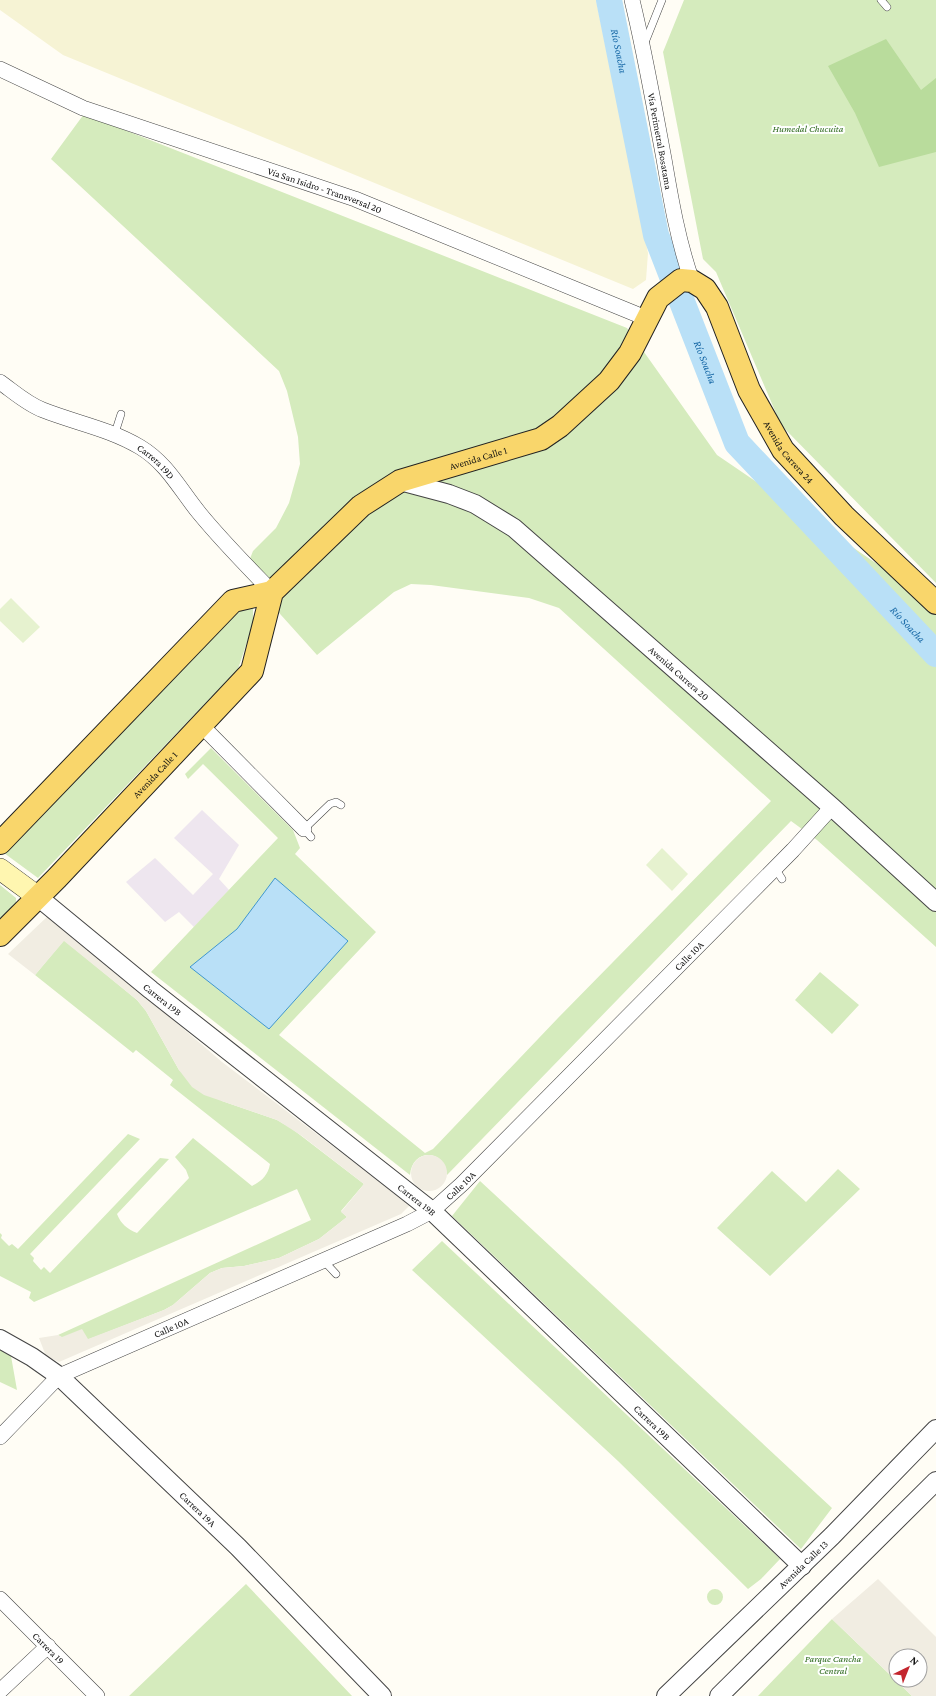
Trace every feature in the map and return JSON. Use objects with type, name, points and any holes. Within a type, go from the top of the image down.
[{"type":"main road","name":"Avenida Calle 1","points":[[0,935],[252,672],[272,592],[361,506],[400,481],[541,438],[560,426],[609,381],[630,353],[658,298],[687,280]]},
{"type":"main road","name":"Avenida Carrera 24","points":[[687,280],[705,288],[718,307],[749,390],[783,450],[844,516],[936,602]]},
{"type":"main road","points":[[0,843],[233,601],[272,592]]},
{"type":"main road","name":"Carrera 19B","points":[[0,869],[38,897]]},
{"type":"street","name":"Vía Perimetral Bosatama","points":[[632,0],[643,47],[676,226],[685,261],[687,280]]},
{"type":"street","name":"Vía San Isidro - Transversal 20","points":[[0,70],[83,108],[355,199],[636,314],[646,320]]},
{"type":"street","name":"Carrera 19D","points":[[0,382],[23,399],[44,410],[115,433],[140,447],[158,460],[177,481],[198,512],[219,537],[272,592]]},
{"type":"street","name":"Avenida Carrera 20","points":[[400,481],[449,494],[475,504],[514,528],[832,807],[936,902]]},
{"type":"street","points":[[200,725],[249,768],[307,833]]},
{"type":"street","name":"Calle 10A","points":[[0,1437],[59,1376],[432,1212],[778,873],[832,807]]},
{"type":"street","name":"Carrera 19B","points":[[38,897],[151,990],[432,1212],[802,1566]]},
{"type":"street","name":"Carrera 19A","points":[[0,1339],[32,1357],[59,1376],[238,1547],[382,1696]]},
{"type":"street","name":"Avenida Calle 13","points":[[666,1696],[802,1566],[936,1429]]},
{"type":"street","points":[[719,1696],[935,1486]]},
{"type":"street","name":"Carrera 19","points":[[0,1600],[48,1646],[95,1695]]},
{"type":"street","points":[[0,1691],[48,1646]]},
{"type":"lane","points":[[643,47],[662,0]]},
{"type":"lane","points":[[881,0],[887,7]]},
{"type":"lane","points":[[115,433],[121,414]]},
{"type":"lane","points":[[307,833],[330,804],[336,802],[341,805]]},
{"type":"lane","points":[[324,1260],[336,1274]]},
{"type":"shaded area","points":[[0,0],[596,0],[648,253],[646,280],[633,289],[63,55],[0,10]]},
{"type":"shaded area","points":[[202,810],[239,845],[219,879],[229,890],[194,927],[179,912],[165,922],[126,882],[155,858],[193,895],[213,874],[174,838]]},
{"type":"shaded area","points":[[50,914],[222,1062],[410,1205],[401,1214],[59,1362],[46,1356],[39,1338],[58,1335],[62,1337],[82,1329],[88,1339],[164,1310],[173,1305],[210,1273],[222,1268],[244,1266],[279,1258],[319,1239],[347,1217],[341,1212],[364,1184],[302,1136],[277,1120],[204,1095],[192,1087],[179,1070],[146,1011],[137,1000],[64,941],[35,975],[8,954]]},
{"type":"shaded area","points":[[433,1155],[442,1160],[446,1166],[446,1180],[442,1186],[433,1191],[425,1191],[416,1186],[412,1180],[411,1169],[416,1160],[422,1156]]},
{"type":"shaded area","points":[[878,1579],[936,1637],[936,1696],[912,1696],[904,1688],[928,1688],[928,1648],[888,1648],[888,1673],[832,1619]]},
{"type":"green space","name":"Humedal Chucuita","points":[[684,0],[936,0],[936,583],[781,425],[716,272],[703,259],[663,52]]},
{"type":"green space","points":[[886,39],[921,90],[936,78],[936,152],[879,167],[855,113],[828,66]]},
{"type":"green space","points":[[84,114],[627,328],[717,455],[936,604],[936,947],[817,840],[791,821],[447,1175],[445,1166],[441,1160],[435,1156],[428,1155],[422,1156],[416,1160],[412,1166],[410,1175],[151,972],[278,838],[203,764],[188,779],[185,774],[211,748],[293,830],[300,848],[295,854],[376,932],[279,1035],[425,1153],[433,1149],[558,1018],[771,801],[559,608],[529,598],[431,585],[411,584],[394,592],[317,655],[244,574],[253,551],[276,528],[289,503],[300,464],[298,437],[287,391],[279,371],[51,159]]},
{"type":"green space","points":[[11,598],[40,627],[23,643],[0,621],[0,609]]},
{"type":"green space","points":[[247,602],[253,606],[253,624],[238,669],[38,878],[4,853]]},
{"type":"green space","points":[[662,848],[688,874],[672,891],[646,865]]},
{"type":"green space","points":[[0,885],[16,898],[16,904],[0,921]]},
{"type":"green space","points":[[64,940],[137,1000],[146,1011],[179,1070],[222,1101],[277,1120],[291,1128],[364,1184],[341,1211],[347,1217],[319,1239],[279,1258],[244,1266],[222,1268],[210,1273],[173,1305],[164,1310],[74,1345],[58,1335],[311,1220],[297,1189],[34,1302],[29,1298],[31,1292],[0,1276],[0,1233],[2,1235],[1,1238],[9,1246],[12,1244],[18,1249],[128,1134],[140,1139],[30,1254],[34,1258],[33,1261],[41,1270],[44,1267],[50,1273],[160,1158],[169,1159],[117,1214],[120,1221],[125,1226],[137,1233],[189,1178],[186,1170],[175,1157],[193,1138],[252,1186],[264,1177],[270,1164],[170,1085],[173,1080],[136,1050],[133,1053],[35,975]]},
{"type":"green space","points":[[820,972],[859,1005],[832,1034],[795,1000]]},
{"type":"green space","points":[[838,1169],[860,1189],[770,1276],[717,1228],[772,1171],[806,1202]]},
{"type":"green space","points":[[480,1181],[832,1508],[801,1549],[452,1216]]},
{"type":"green space","points":[[442,1241],[780,1559],[761,1579],[748,1589],[618,1461],[412,1270]]},
{"type":"green space","points":[[0,1350],[11,1356],[17,1390],[0,1382]]},
{"type":"green space","points":[[246,1584],[352,1696],[129,1696]]},
{"type":"green space","points":[[715,1589],[722,1594],[723,1597],[718,1604],[715,1605],[708,1600],[707,1597],[712,1590]]},
{"type":"green space","name":"Parque Cancha Central","points":[[832,1619],[888,1673],[888,1688],[904,1688],[912,1696],[758,1696]]},
{"type":"water","points":[[275,878],[348,941],[269,1029],[190,967],[237,929]]},
{"type":"waterway","name":"Río Soacha","points":[[609,0],[656,235],[737,443],[936,654]]}]
